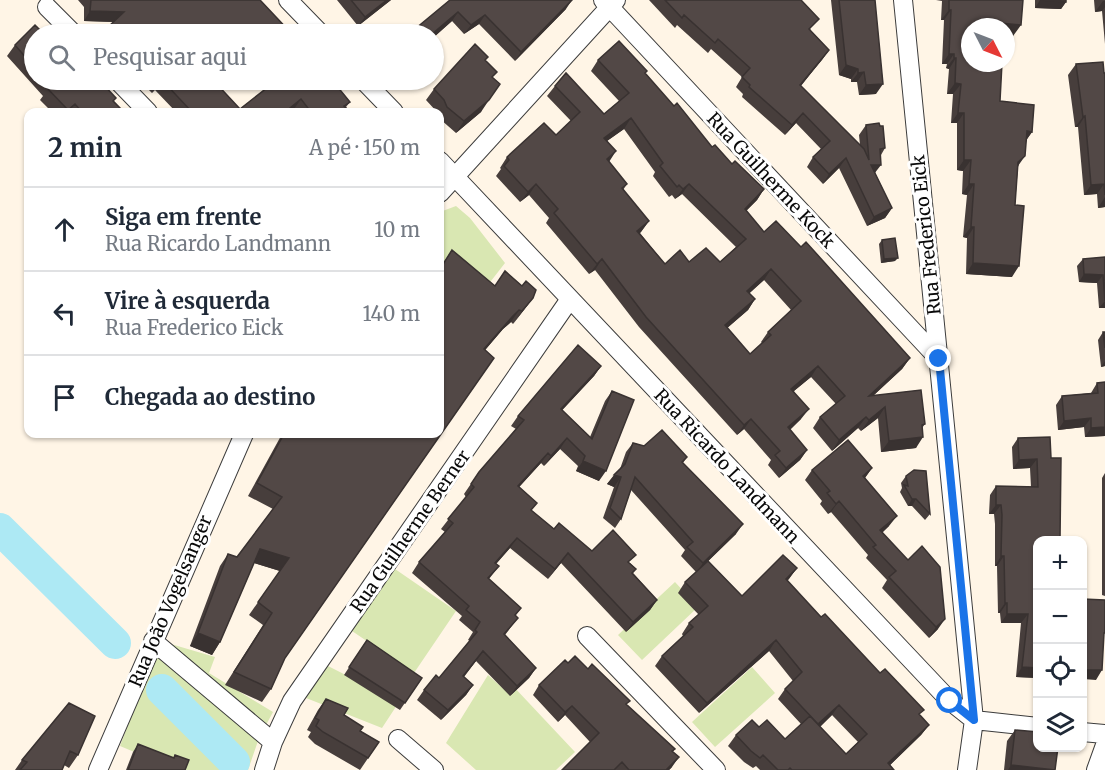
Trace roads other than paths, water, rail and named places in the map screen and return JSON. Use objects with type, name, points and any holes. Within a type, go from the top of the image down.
[{"type":"street","points":[[288,0],[311,24]]},
{"type":"street","name":"Rua Frederico Eick","points":[[903,0],[974,720],[967,770]]},
{"type":"street","points":[[444,189],[610,2]]},
{"type":"street","name":"Rua Guilherme Kock","points":[[610,2],[939,359]]},
{"type":"street","points":[[47,7],[64,24]]},
{"type":"street","points":[[127,90],[144,108]]},
{"type":"street","points":[[373,90],[390,108]]},
{"type":"street","name":"Rua Ricardo Landmann","points":[[444,165],[933,684],[974,720]]},
{"type":"street","name":"Rua Guilherme Berner","points":[[264,770],[273,742],[292,701],[570,299]]},
{"type":"street","name":"Rua João Vogelsanger","points":[[98,770],[242,438]]},
{"type":"street","points":[[587,636],[716,770]]},
{"type":"street","points":[[153,641],[273,742]]},
{"type":"street","points":[[974,720],[1033,726]]},
{"type":"street","points":[[1087,732],[1105,734]]},
{"type":"street","points":[[398,739],[434,770]]},
{"type":"street","points":[[1096,770],[1105,744]]},
{"type":"waterway","points":[[0,529],[115,643]]},
{"type":"waterway","points":[[162,690],[234,762]]}]
